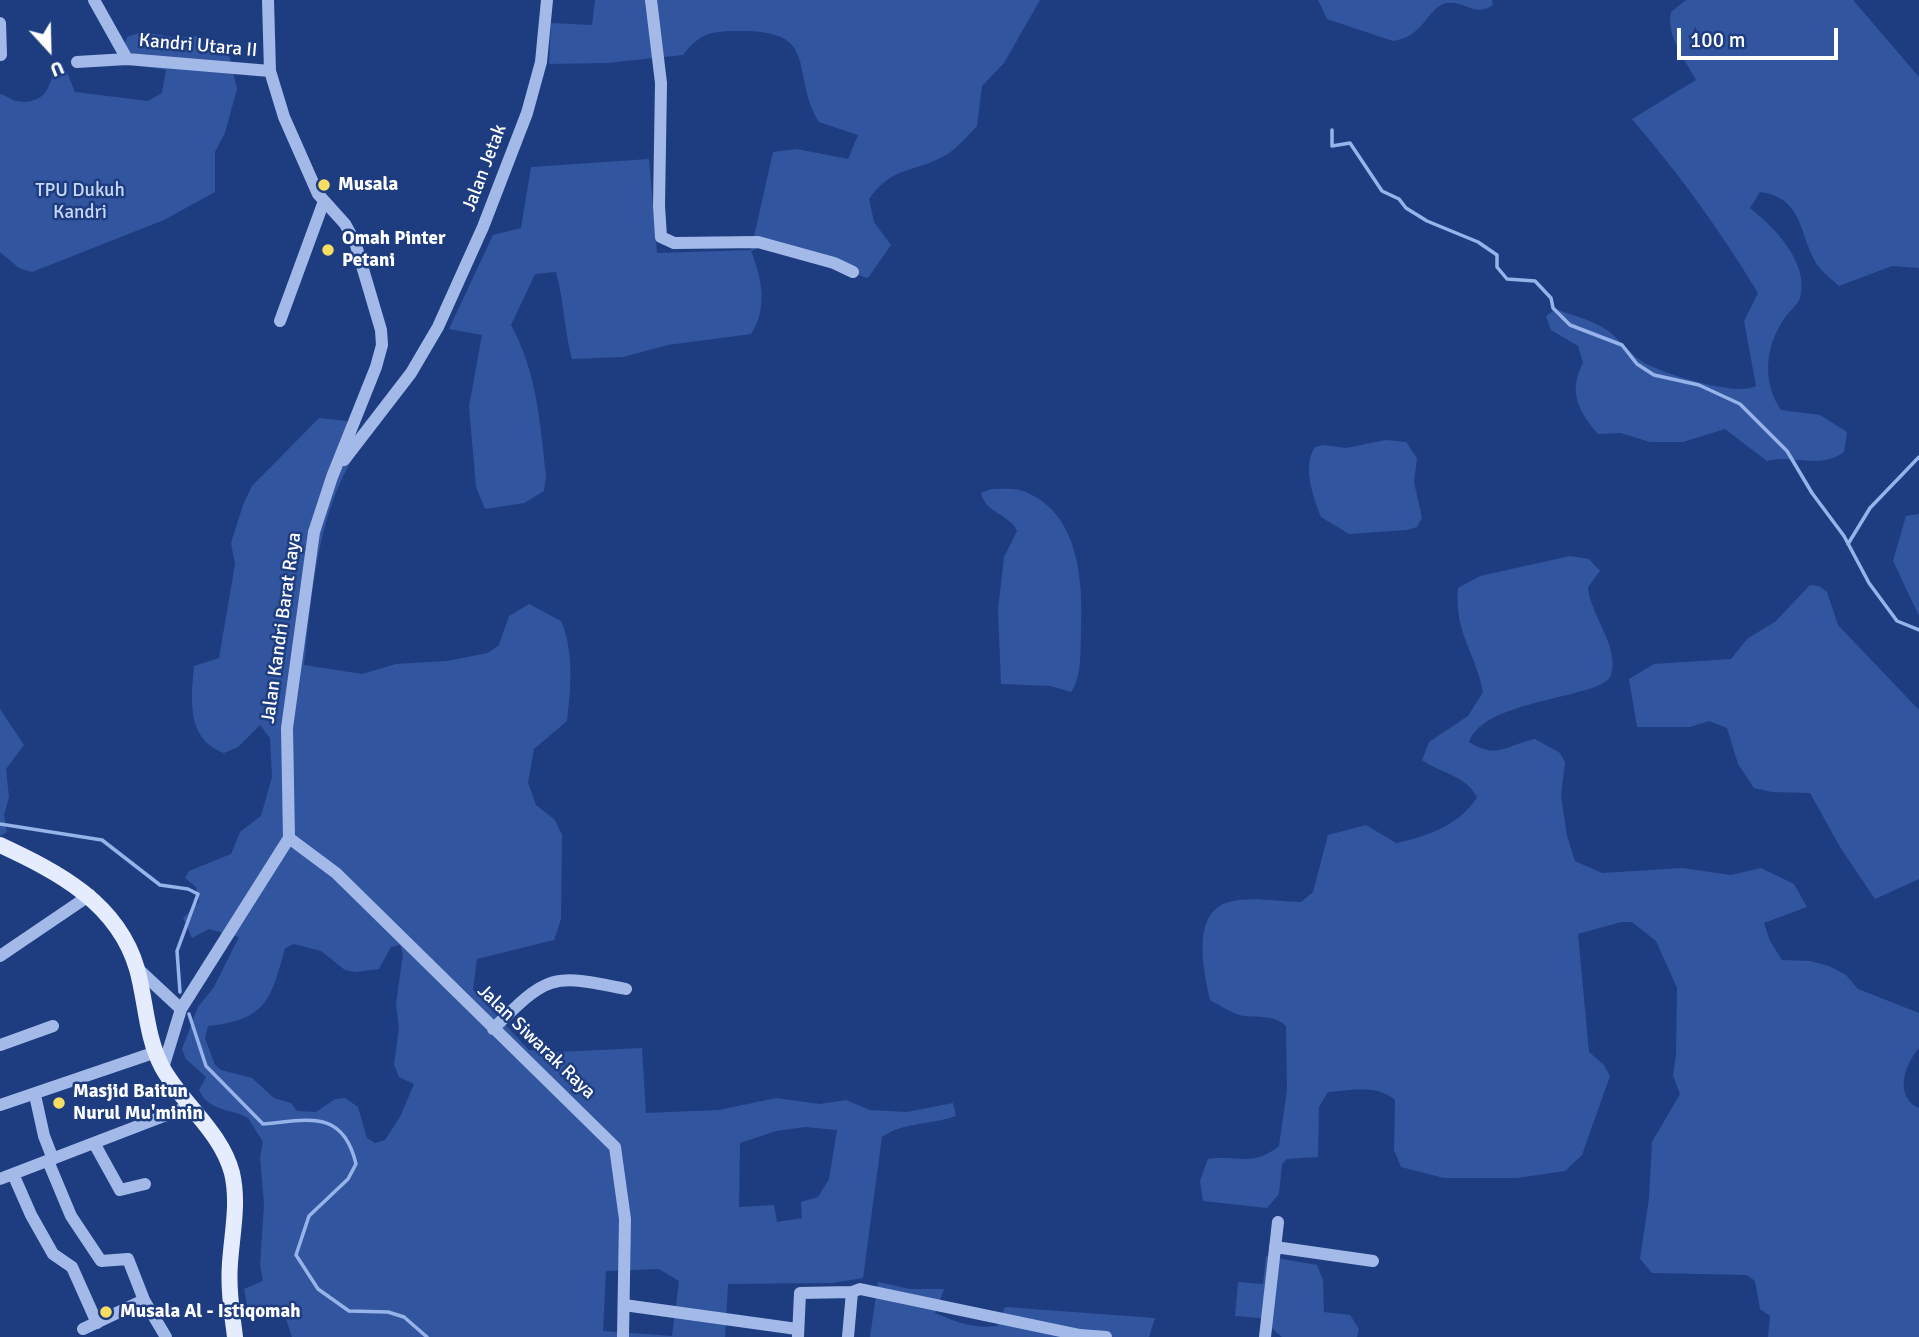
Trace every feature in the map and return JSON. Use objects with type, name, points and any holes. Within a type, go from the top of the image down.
[{"type":"main road","points":[[0,845],[90,895],[119,934],[137,968],[156,1052],[163,1068],[210,1129],[232,1174],[235,1199],[230,1297],[235,1337]]},
{"type":"street","points":[[94,0],[126,57]]},
{"type":"street","name":"Jalan Kandri Barat Raya","points":[[268,0],[270,71],[298,156],[324,201],[345,224],[355,242],[381,330],[382,345],[314,532],[287,728],[289,838]]},
{"type":"street","name":"Jalan Jetak","points":[[332,477],[411,373],[444,315],[483,227],[527,113],[541,62],[547,0]]},
{"type":"street","points":[[650,0],[661,83],[661,237],[674,243],[758,242],[834,263],[853,272]]},
{"type":"street","points":[[0,23],[1,55]]},
{"type":"street","name":"Kandri Utara II","points":[[77,62],[126,57],[270,71]]},
{"type":"street","points":[[279,321],[324,201]]},
{"type":"street","points":[[163,1068],[181,1009],[289,838]]},
{"type":"street","name":"Jalan Siwarak Raya","points":[[289,838],[337,873],[615,1147],[625,1219],[622,1337]]},
{"type":"street","points":[[0,956],[90,895]]},
{"type":"street","points":[[137,968],[181,1009]]},
{"type":"street","points":[[493,1029],[530,992],[549,981],[600,984],[626,989]]},
{"type":"street","points":[[0,1045],[53,1026]]},
{"type":"street","points":[[0,1105],[156,1052]]},
{"type":"street","points":[[35,1095],[51,1160],[71,1216],[100,1261],[128,1259],[144,1300],[166,1337]]},
{"type":"street","points":[[0,1179],[190,1106]]},
{"type":"street","points":[[94,1143],[120,1190],[145,1184]]},
{"type":"street","points":[[13,1174],[30,1214],[53,1254],[72,1267],[97,1323]]},
{"type":"street","points":[[1265,1337],[1278,1222]]},
{"type":"street","points":[[1275,1247],[1373,1261]]},
{"type":"street","points":[[624,1305],[798,1333],[800,1293],[868,1290],[1093,1337],[1106,1337]]},
{"type":"street","points":[[848,1337],[852,1292]]},
{"type":"street","points":[[83,1329],[144,1300]]},
{"type":"green space","points":[[595,0],[1040,0],[1004,63],[982,86],[977,126],[957,147],[933,161],[895,175],[869,199],[874,222],[891,245],[868,278],[760,247],[751,251],[762,293],[760,314],[751,334],[668,345],[623,357],[572,359],[556,272],[535,274],[511,325],[527,361],[536,398],[546,476],[544,491],[524,503],[485,509],[476,487],[469,406],[482,335],[449,329],[493,235],[521,228],[531,167],[649,159],[657,253],[751,250],[773,152],[797,149],[848,159],[858,135],[819,122],[810,104],[799,57],[793,46],[782,38],[765,33],[713,33],[695,42],[683,55],[606,63],[549,64],[551,23],[592,25]]},
{"type":"green space","points":[[1318,0],[1492,0],[1493,5],[1481,10],[1446,3],[1439,6],[1412,34],[1393,41],[1327,19]]},
{"type":"green space","points":[[1686,0],[1853,0],[1919,77],[1919,268],[1892,266],[1839,286],[1826,275],[1812,256],[1799,221],[1786,202],[1760,192],[1750,208],[1788,247],[1800,272],[1802,285],[1799,301],[1784,319],[1773,341],[1768,364],[1771,388],[1781,410],[1820,415],[1847,432],[1844,452],[1835,457],[1816,461],[1767,461],[1725,429],[1683,442],[1650,442],[1621,433],[1598,434],[1585,417],[1577,400],[1576,383],[1583,363],[1578,346],[1551,330],[1546,316],[1556,309],[1597,324],[1643,362],[1682,378],[1733,389],[1756,386],[1744,321],[1758,293],[1698,203],[1632,119],[1696,80],[1671,30],[1671,12]]},
{"type":"green space","name":"TPU Dukuh Kandri","points":[[142,32],[178,38],[198,36],[208,47],[229,54],[237,89],[225,133],[215,152],[215,192],[164,220],[32,272],[19,268],[0,252],[0,94],[16,101],[31,101],[46,92],[53,73],[67,72],[75,92],[148,101],[162,93],[166,70],[140,66],[124,47],[127,37]]},
{"type":"green space","points":[[319,418],[347,421],[356,453],[333,502],[318,555],[304,665],[362,674],[396,664],[447,661],[488,653],[499,645],[509,616],[529,604],[561,621],[570,657],[567,721],[534,749],[528,783],[536,805],[555,820],[562,835],[561,919],[554,940],[477,959],[473,990],[529,1050],[557,1052],[642,1048],[646,1113],[719,1110],[776,1098],[820,1104],[846,1100],[870,1110],[907,1112],[953,1103],[956,1116],[908,1126],[882,1137],[863,1278],[833,1283],[728,1284],[725,1337],[292,1337],[285,1316],[272,1311],[248,1310],[244,1289],[263,1281],[260,1265],[264,1204],[260,1157],[263,1142],[248,1118],[214,1106],[203,1097],[199,1090],[206,1077],[186,1059],[182,1049],[198,1007],[214,987],[239,937],[209,929],[192,938],[183,918],[199,902],[196,887],[185,878],[189,871],[231,854],[240,832],[261,816],[272,777],[270,738],[260,725],[238,747],[224,753],[203,738],[197,728],[192,704],[194,666],[219,658],[235,564],[231,543],[252,486]],"holes":[[[294,944],[321,951],[345,970],[355,972],[379,969],[391,947],[400,945],[403,954],[396,1004],[399,1028],[394,1064],[399,1077],[414,1084],[400,1117],[385,1140],[375,1143],[367,1138],[358,1107],[345,1098],[335,1099],[316,1112],[297,1111],[291,1103],[274,1098],[252,1078],[221,1070],[215,1065],[205,1038],[208,1026],[243,1019],[263,1004],[270,994],[285,948]],[[805,1127],[837,1130],[829,1179],[818,1197],[801,1202],[802,1218],[777,1222],[774,1205],[739,1207],[740,1143],[776,1131]],[[659,1269],[679,1281],[672,1336],[603,1331],[606,1271]]]},
{"type":"green space","points":[[1386,440],[1406,442],[1417,458],[1414,482],[1422,518],[1417,527],[1407,530],[1349,534],[1321,517],[1310,482],[1311,455],[1315,447],[1324,445],[1346,448]]},
{"type":"green space","points":[[991,489],[1014,489],[1028,493],[1046,504],[1069,535],[1079,574],[1081,595],[1079,672],[1071,692],[1051,686],[1001,684],[998,610],[1004,557],[1017,531],[983,500],[981,493]]},
{"type":"green space","points":[[1919,514],[1919,616],[1893,561],[1906,516]]},
{"type":"green space","points":[[1570,556],[1589,559],[1600,571],[1588,587],[1611,653],[1611,675],[1603,683],[1588,689],[1496,716],[1479,727],[1469,742],[1495,751],[1535,739],[1560,753],[1565,762],[1561,796],[1567,836],[1575,861],[1602,873],[1682,868],[1731,875],[1761,868],[1794,884],[1807,907],[1764,923],[1770,941],[1782,960],[1810,961],[1829,966],[1846,975],[1858,989],[1919,1013],[1919,1048],[1909,1063],[1904,1089],[1911,1103],[1919,1108],[1919,1337],[1768,1337],[1770,1316],[1760,1309],[1755,1281],[1747,1275],[1652,1273],[1640,1259],[1649,1198],[1652,1142],[1680,1094],[1673,1075],[1677,988],[1656,941],[1632,922],[1621,922],[1578,934],[1589,1052],[1604,1065],[1610,1076],[1582,1155],[1565,1171],[1517,1178],[1444,1178],[1401,1167],[1394,1150],[1395,1100],[1372,1090],[1328,1092],[1319,1107],[1318,1157],[1287,1159],[1282,1164],[1279,1194],[1267,1208],[1203,1201],[1200,1181],[1208,1159],[1253,1158],[1279,1146],[1287,1090],[1286,1026],[1274,1019],[1236,1014],[1210,1000],[1203,960],[1204,930],[1209,918],[1217,908],[1237,900],[1301,902],[1313,892],[1328,835],[1366,825],[1396,843],[1442,828],[1462,815],[1477,797],[1472,789],[1466,783],[1422,760],[1429,742],[1468,716],[1483,692],[1462,630],[1458,588],[1480,576]]},
{"type":"green space","points":[[1810,585],[1819,586],[1827,592],[1838,625],[1919,710],[1919,879],[1875,899],[1840,847],[1810,793],[1772,792],[1754,788],[1738,764],[1727,728],[1709,721],[1690,727],[1637,727],[1629,679],[1654,664],[1731,659],[1747,639],[1776,621]]},
{"type":"green space","points":[[0,709],[24,745],[6,769],[9,797],[4,815],[7,832],[0,836]]},
{"type":"green space","points":[[1266,1256],[1317,1265],[1323,1280],[1324,1312],[1350,1315],[1359,1329],[1357,1337],[1282,1337],[1260,1318],[1235,1316],[1238,1282],[1263,1284]]},
{"type":"green space","points":[[878,1282],[910,1289],[944,1289],[935,1313],[972,1326],[997,1326],[1005,1307],[1155,1318],[1149,1337],[870,1337]]},
{"type":"waterway","points":[[1332,130],[1332,146],[1350,143],[1382,191],[1399,199],[1406,208],[1427,221],[1478,242],[1497,255],[1497,267],[1507,279],[1535,281],[1551,298],[1553,308],[1570,325],[1622,345],[1637,364],[1654,375],[1699,385],[1740,404],[1787,451],[1812,493],[1844,536],[1869,583],[1897,621],[1919,630]]},
{"type":"waterway","points":[[1848,544],[1870,508],[1919,457]]},
{"type":"waterway","points":[[0,824],[102,840],[160,885],[188,889],[198,894],[177,951],[180,992]]},
{"type":"waterway","points":[[189,1014],[206,1066],[263,1124],[309,1120],[322,1122],[333,1126],[350,1146],[356,1164],[348,1179],[309,1216],[296,1255],[318,1289],[349,1311],[388,1312],[404,1317],[427,1337]]},
{"type":"place","name":"Musala","points":[[324,185]]},
{"type":"place","name":"Omah Pinter Petani","points":[[328,250]]},
{"type":"place","name":"Masjid Baitun Nurul Mu'minin","points":[[59,1103]]},
{"type":"place","name":"Musala Al - Istiqomah","points":[[106,1312]]}]
